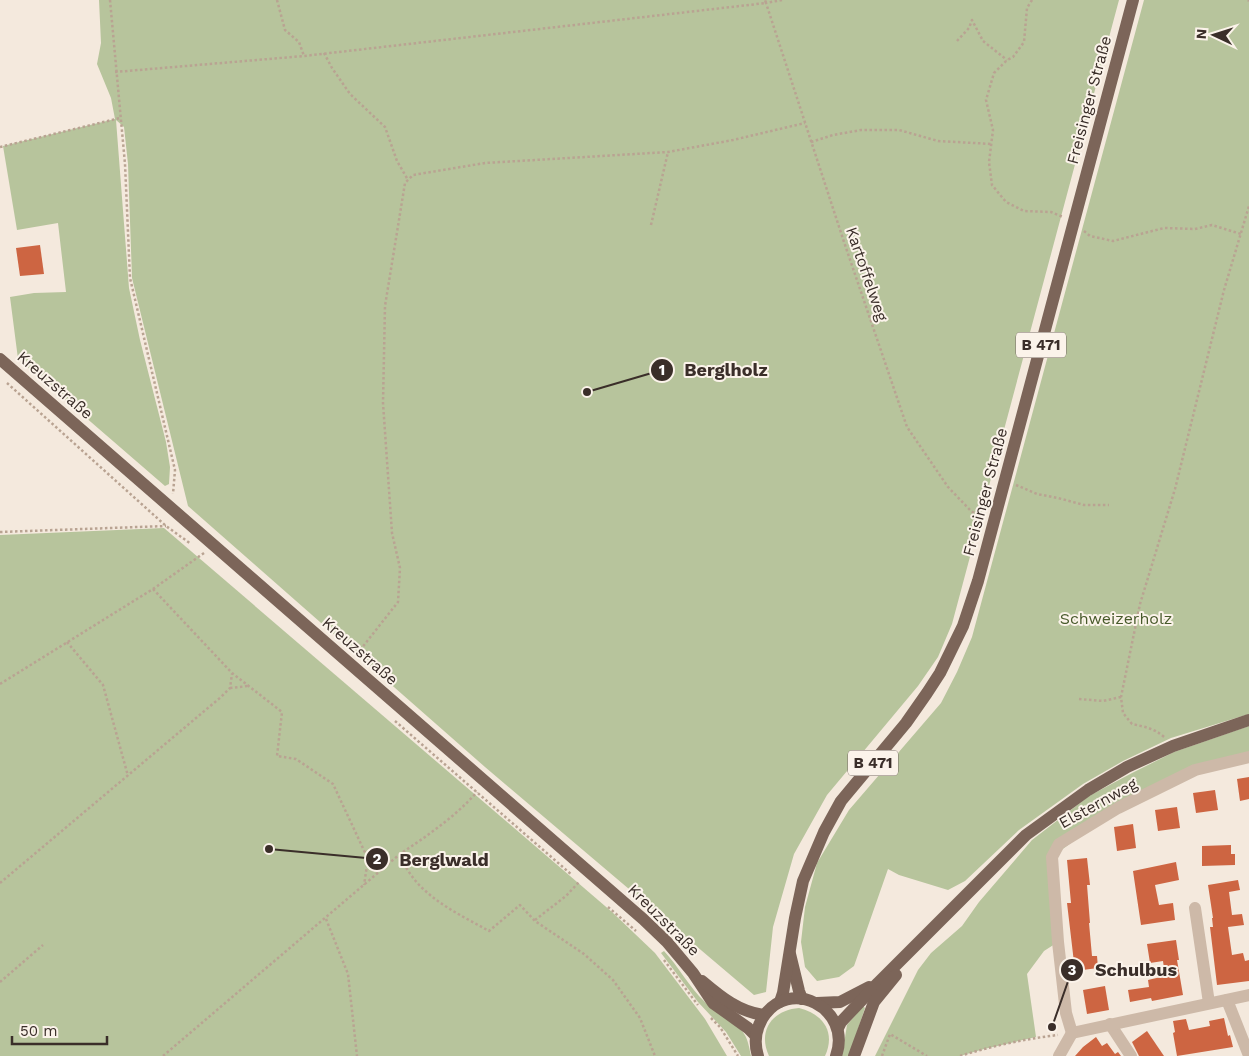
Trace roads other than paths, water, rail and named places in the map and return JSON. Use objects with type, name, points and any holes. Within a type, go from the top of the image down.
[{"type":"main road","name":"Freisinger Straße","points":[[790,954],[794,918],[803,881],[824,832],[841,801],[906,723],[940,673],[963,626],[993,525],[1132,0]]},
{"type":"main road","name":"Kreuzstraße","points":[[0,359],[643,919],[667,942],[693,973],[713,1003],[756,1036]]},
{"type":"main road","points":[[838,1028],[841,1022],[878,982],[1026,835],[1088,790],[1127,767],[1173,746],[1249,720]]},
{"type":"main road","points":[[854,1056],[874,1002],[923,939]]},
{"type":"main road","name":"B 471","points":[[790,954],[802,999]]},
{"type":"main road","name":"B 471","points":[[780,1002],[790,954]]},
{"type":"main road","name":"Kreuzstraße","points":[[693,973],[727,1002],[754,1014],[764,1015]]},
{"type":"main road","points":[[758,1056],[756,1036],[758,1025],[764,1015],[780,1002],[802,999],[817,1003],[840,1002],[878,982]]},
{"type":"main road","points":[[817,1003],[830,1014],[838,1028],[840,1041],[836,1056]]},
{"type":"street","name":"Elsternweg","points":[[1072,1033],[1066,1013],[1058,942],[1052,857],[1059,844],[1118,808],[1195,770],[1249,758]]},
{"type":"street","points":[[1195,908],[1209,1003]]},
{"type":"street","points":[[1059,1056],[1072,1033],[1249,995]]},
{"type":"street","points":[[1227,1000],[1248,1053]]},
{"type":"street","points":[[1110,1024],[1132,1056]]},
{"type":"place","name":"Berglholz","points":[[587,392]]},
{"type":"place","name":"Berglwald","points":[[269,849]]},
{"type":"place","name":"Schulbus","points":[[1052,1027]]},
{"type":"park label","name":"Schweizerholz","points":[[1116,618]]}]
